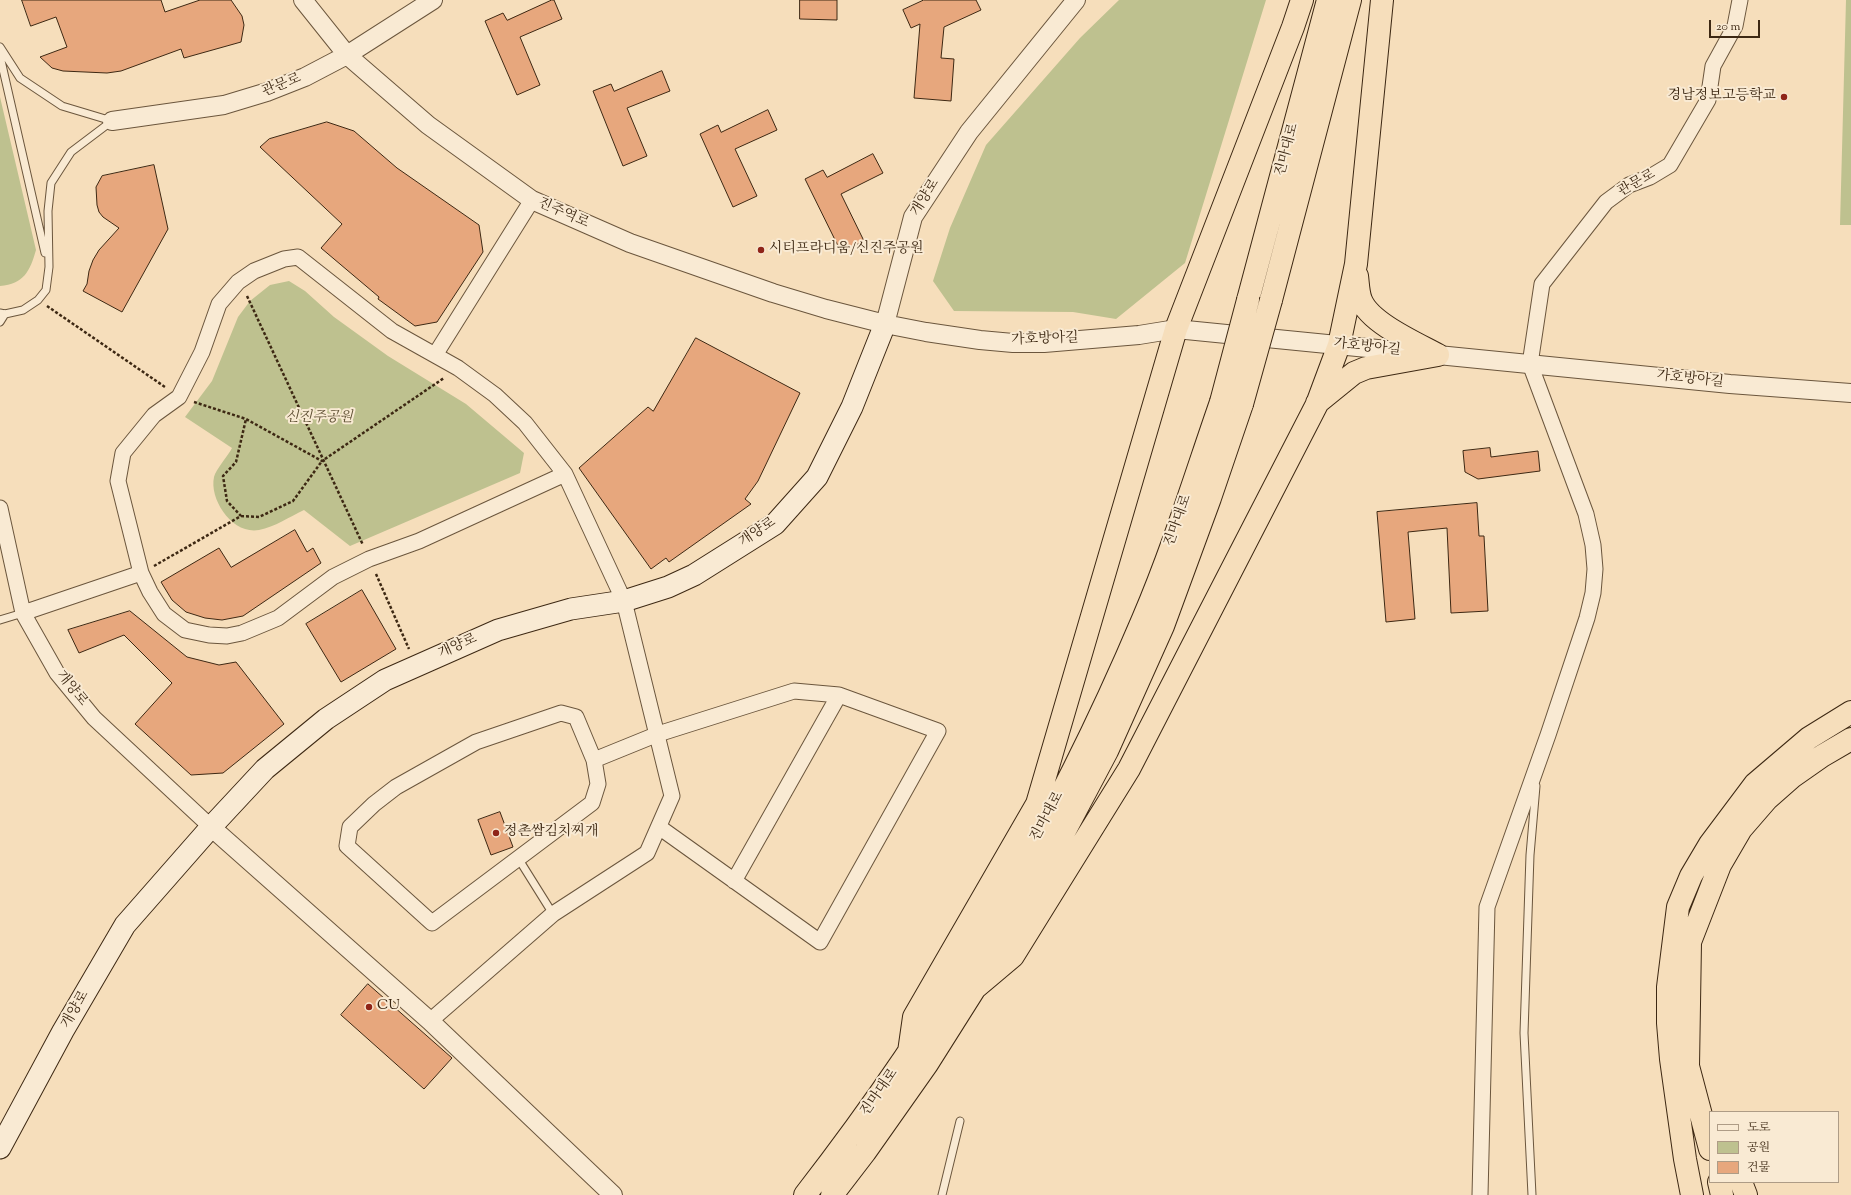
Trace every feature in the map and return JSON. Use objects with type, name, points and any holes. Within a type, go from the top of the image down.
[{"type":"highway","points":[[909,1052],[914,1017],[1037,804],[1176,330],[1293,27],[1302,0]]},
{"type":"highway","name":"진마대로","points":[[805,1195],[848,1139],[909,1052],[1008,894],[1088,742],[1144,618],[1221,402],[1328,0]]},
{"type":"highway","name":"진마대로","points":[[832,1195],[865,1152],[927,1064],[1026,904],[1107,751],[1163,626],[1210,498],[1242,404],[1272,300],[1350,0]]},
{"type":"highway","points":[[975,988],[1013,956],[1129,768],[1316,404],[1339,345],[1356,264],[1382,0]]},
{"type":"highway","points":[[1356,264],[1360,299],[1366,310],[1376,321],[1438,355]]},
{"type":"highway","points":[[1316,404],[1354,373],[1366,368],[1438,355]]},
{"type":"highway","points":[[1692,1195],[1671,1059],[1668,1023],[1668,987],[1678,907],[1695,869],[1734,810],[1755,784],[1809,738],[1851,712]]},
{"type":"highway","points":[[1709,1145],[1688,1066],[1690,942],[1720,865],[1741,829],[1768,799],[1792,777],[1822,756],[1851,739]]},
{"type":"highway","points":[[1688,1066],[1715,1111]]},
{"type":"highway","points":[[1719,1183],[1722,1195]]},
{"type":"highway","points":[[1741,1183],[1746,1195]]},
{"type":"main road","name":"개양로","points":[[0,1148],[63,1031],[125,925],[211,826],[265,769],[326,719],[385,680],[498,630],[571,609],[624,601],[668,587],[694,575],[775,524],[817,477],[852,407],[885,324]]},
{"type":"street","name":"진주역로","points":[[303,0],[347,55],[428,125],[532,200],[630,243],[773,293],[885,324]]},
{"type":"street","name":"관문로","points":[[112,122],[224,105],[266,92],[299,79],[347,55],[433,0]]},
{"type":"street","name":"개양로","points":[[885,324],[913,217],[969,132],[1076,0]]},
{"type":"street","name":"관문로","points":[[1530,364],[1542,284],[1606,202],[1629,186],[1650,177],[1670,165],[1708,100],[1713,66],[1735,26],[1740,0]]},
{"type":"street","points":[[435,355],[532,200]]},
{"type":"street","points":[[430,1021],[553,914],[647,853],[672,796],[658,734],[624,601],[565,474],[525,424],[495,395],[458,368],[392,331],[298,257],[284,259],[262,268],[238,282],[219,304],[202,352],[179,397],[154,415],[123,453],[118,481],[141,573],[150,592],[164,614],[185,630],[209,635],[227,636],[242,632],[278,618],[333,577],[369,559],[419,541],[565,474]]},
{"type":"street","name":"가호방아길","points":[[885,324],[942,334],[1013,343],[1139,335],[1176,330],[1730,384],[1851,393]]},
{"type":"street","points":[[1480,1195],[1487,907],[1587,618],[1595,569],[1593,545],[1586,514],[1530,364]]},
{"type":"street","name":"개양로","points":[[0,508],[23,613],[57,673],[94,718],[211,826]]},
{"type":"street","points":[[23,613],[141,573]]},
{"type":"street","points":[[594,760],[658,734],[794,691],[839,695],[938,731],[820,942],[659,827]]},
{"type":"street","points":[[734,880],[839,695]]},
{"type":"street","points":[[561,713],[576,717],[594,760],[598,784],[592,803],[432,923],[347,846],[350,827],[374,804],[396,787],[476,742],[561,713]]},
{"type":"street","points":[[211,826],[430,1021],[613,1195]]},
{"type":"lane","points":[[0,47],[20,78],[62,106],[112,122]]},
{"type":"lane","points":[[0,56],[48,267]]},
{"type":"lane","points":[[0,322],[2,314],[23,310],[38,300],[46,290],[48,267],[48,211],[51,183],[71,152],[112,122]]},
{"type":"lane","points":[[0,620],[23,613]]},
{"type":"lane","points":[[1532,1195],[1524,1033],[1530,855],[1538,762]]},
{"type":"lane","points":[[518,858],[553,914]]},
{"type":"lane","points":[[942,1195],[960,1122]]},
{"type":"path","points":[[238,282],[250,301],[417,666]]},
{"type":"path","points":[[38,300],[179,397],[246,419],[322,461]]},
{"type":"path","points":[[141,573],[241,516],[259,517],[293,501],[322,461],[458,368]]},
{"type":"path","points":[[241,516],[227,501],[223,476],[236,462],[246,419]]},
{"type":"green space","points":[[1119,0],[1266,0],[1185,263],[1116,319],[1073,312],[954,311],[933,281],[950,228],[986,145],[1080,38]]},
{"type":"green space","points":[[1846,0],[1851,0],[1851,225],[1840,225]]},
{"type":"green space","points":[[0,97],[36,250],[25,275],[15,282],[0,286]]},
{"type":"green space","name":"신진주공원","points":[[289,281],[305,291],[334,317],[388,356],[466,404],[524,453],[520,473],[350,546],[304,510],[265,529],[259,530],[249,530],[240,527],[232,521],[219,505],[213,486],[215,474],[232,448],[185,417],[212,381],[238,317],[250,301],[270,285]]},
{"type":"building","points":[[22,0],[161,0],[165,12],[200,0],[231,0],[242,16],[244,25],[241,42],[184,58],[181,49],[121,71],[107,73],[63,71],[52,68],[40,57],[67,47],[56,17],[31,26]]},
{"type":"building","points":[[554,0],[562,19],[520,37],[540,85],[517,95],[485,21],[503,13],[507,20]]},
{"type":"building","points":[[800,0],[837,0],[837,20],[800,19]]},
{"type":"building","points":[[924,0],[976,0],[981,10],[944,27],[941,58],[954,59],[951,101],[914,98],[920,24],[911,28],[903,10]]},
{"type":"building","points":[[662,71],[670,91],[627,108],[647,156],[623,166],[593,91],[611,84],[614,91]]},
{"type":"building","points":[[768,110],[777,130],[735,149],[757,196],[733,207],[700,134],[718,125],[721,132]]},
{"type":"building","points":[[327,122],[354,131],[397,168],[479,225],[483,252],[437,322],[415,326],[378,299],[379,297],[321,248],[342,224],[260,147],[269,139]]},
{"type":"building","points":[[873,154],[883,173],[841,194],[864,241],[841,252],[805,179],[823,170],[827,177]]},
{"type":"building","points":[[154,165],[168,229],[122,312],[83,291],[87,284],[89,271],[93,260],[99,250],[119,228],[103,217],[99,212],[96,187],[102,176]]},
{"type":"building","points":[[696,338],[800,393],[758,481],[745,499],[751,504],[669,562],[666,558],[651,569],[579,468],[648,407],[653,411]]},
{"type":"building","points":[[1490,448],[1491,457],[1538,451],[1540,471],[1478,479],[1465,472],[1463,451]]},
{"type":"building","points":[[1477,503],[1479,536],[1484,536],[1488,611],[1451,613],[1447,528],[1408,532],[1415,619],[1386,622],[1377,512]]},
{"type":"building","points":[[295,530],[307,552],[313,548],[321,563],[243,616],[222,620],[205,618],[186,612],[172,600],[161,582],[219,548],[231,567]]},
{"type":"building","points":[[362,590],[396,649],[341,682],[306,624]]},
{"type":"building","points":[[130,611],[187,657],[219,665],[236,662],[284,724],[223,773],[191,775],[135,724],[172,683],[124,635],[79,653],[68,630]]},
{"type":"building","name":"정촌쌈김치찌개","points":[[500,812],[513,847],[491,855],[478,820]]},
{"type":"building","points":[[368,984],[452,1058],[424,1089],[341,1015]]},
{"type":"place","name":"경남정보고등학교","points":[[1784,97]]},
{"type":"place","name":"시티프라디움/신진주공원","points":[[761,250]]},
{"type":"place","name":"정촌쌈김치찌개","points":[[496,833]]},
{"type":"place","name":"CU","points":[[369,1007]]}]
